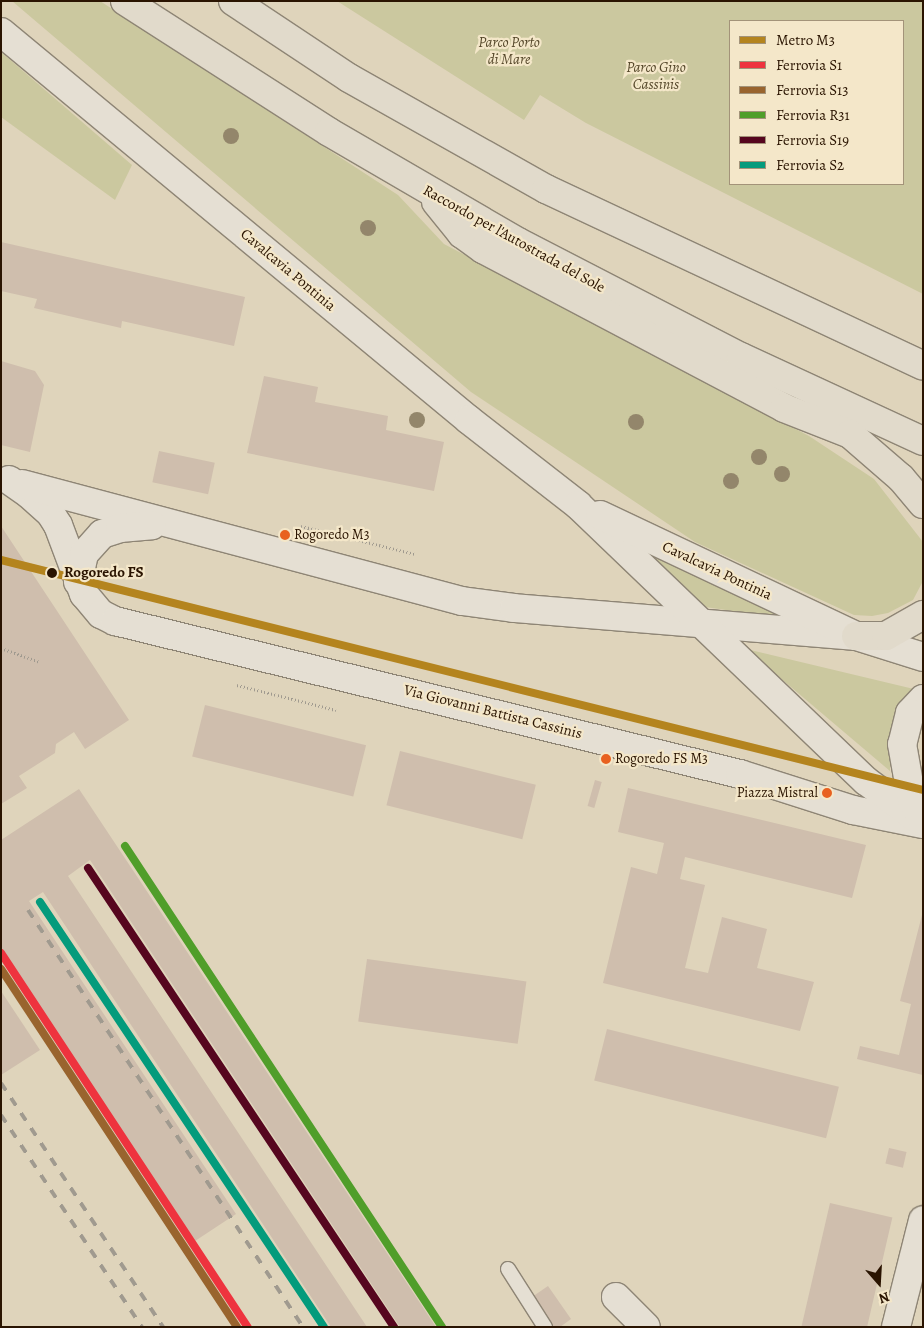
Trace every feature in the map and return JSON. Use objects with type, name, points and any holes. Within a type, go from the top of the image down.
[{"type":"highway","name":"Raccordo per l'Autostrada del Sole","points":[[125,1],[409,181],[685,330],[923,441]]},
{"type":"highway","points":[[233,1],[349,78],[546,189],[923,366]]},
{"type":"highway","points":[[409,181],[430,195],[462,234],[483,249],[784,408],[850,434],[887,465],[923,504]]},
{"type":"highway","points":[[856,636],[886,636],[923,615]]},
{"type":"street","name":"Cavalcavia Pontinia","points":[[1,32],[461,413],[578,505],[702,624]]},
{"type":"street","name":"Via Giovanni Battista Cassinis","points":[[5,480],[169,525],[462,601],[514,608],[856,636],[923,657]]},
{"type":"street","name":"Via Giovanni Battista Cassinis","points":[[5,480],[42,504],[58,525],[78,582],[91,604],[115,621],[740,774],[853,810],[923,822]]},
{"type":"street","name":"Cavalcavia Pontinia","points":[[578,505],[856,636]]},
{"type":"street","name":"Via Giovanni Battista Cassinis","points":[[78,582],[84,554],[102,534],[120,528],[169,525]]},
{"type":"street","points":[[702,624],[866,781],[923,822]]},
{"type":"street","points":[[923,699],[910,713],[902,744],[912,800],[923,822]]},
{"type":"street","points":[[896,1327],[923,1220]]},
{"type":"street","points":[[616,1297],[646,1327]]},
{"type":"lane","points":[[508,1269],[545,1327]]},
{"type":"path","points":[[294,524],[415,554]]},
{"type":"path","points":[[1,648],[40,662]]},
{"type":"path","points":[[237,686],[336,710]]},
{"type":"green space","points":[[12,1],[100,1],[398,195],[444,244],[809,436],[874,479],[923,542],[923,581],[913,600],[888,613],[872,616],[854,615],[695,542],[471,392]]},
{"type":"green space","name":"Parco Gino Cassinis","points":[[337,1],[923,1],[923,294],[586,123],[540,95],[524,120]]},
{"type":"green space","points":[[1,52],[132,165],[115,200],[1,117]]},
{"type":"green space","points":[[645,550],[716,583],[782,618],[705,607]]},
{"type":"green space","points":[[746,649],[918,690],[896,714],[891,730],[890,771]]},
{"type":"building","points":[[1,242],[245,297],[234,346],[122,321],[121,328],[34,308],[37,299],[1,291]]},
{"type":"building","points":[[1,361],[35,371],[44,385],[30,452],[1,445]]},
{"type":"building","points":[[264,376],[318,387],[315,402],[388,416],[386,430],[444,442],[434,491],[247,453]]},
{"type":"building","points":[[159,451],[215,463],[208,494],[152,482]]},
{"type":"building","points":[[1,526],[129,720],[85,749],[74,732],[56,744],[55,753],[19,776],[27,788],[1,804]]},
{"type":"building","points":[[205,705],[366,745],[353,797],[192,756]]},
{"type":"building","points":[[400,751],[536,785],[522,839],[386,805]]},
{"type":"building","points":[[595,780],[602,782],[594,808],[588,806]]},
{"type":"building","points":[[628,788],[866,845],[852,898],[685,857],[680,879],[705,885],[685,968],[708,973],[722,917],[767,929],[757,968],[814,982],[800,1031],[603,983],[631,867],[657,874],[664,843],[618,832]]},
{"type":"building","points":[[79,789],[436,1327],[400,1327],[90,860],[68,876],[367,1327],[331,1327],[43,892],[29,901],[236,1214],[195,1241],[1,948],[1,840]]},
{"type":"building","points":[[923,911],[923,1075],[857,1059],[860,1046],[899,1055],[911,1004],[900,1001]]},
{"type":"building","points":[[367,959],[526,981],[518,1044],[358,1021]]},
{"type":"building","points":[[1,991],[40,1050],[1,1075]]},
{"type":"building","points":[[607,1029],[839,1087],[826,1138],[594,1080]]},
{"type":"building","points":[[889,1148],[907,1152],[903,1168],[885,1164]]},
{"type":"building","points":[[830,1203],[892,1217],[867,1327],[801,1327]]},
{"type":"building","points":[[548,1286],[571,1319],[560,1327],[553,1327],[532,1297]]},
{"type":"railway","points":[[28,910],[303,1327]]},
{"type":"railway","points":[[1,1083],[163,1327]]},
{"type":"railway","points":[[1,1115],[142,1327]]},
{"type":"metro line","name":"M3","points":[[1,560],[923,790]]},
{"type":"rail line","name":"R31","points":[[125,846],[442,1327]]},
{"type":"rail line","name":"S19","points":[[88,868],[394,1327]]},
{"type":"rail line","name":"S2","points":[[40,902],[324,1327]]},
{"type":"rail line","name":"S1","points":[[1,953],[248,1327]]},
{"type":"rail line","name":"S13","points":[[1,969],[237,1327]]},
{"type":"place","name":"Rogoredo M3","points":[[285,535]]},
{"type":"place","name":"Rogoredo FS","points":[[52,573]]},
{"type":"place","name":"Rogoredo FS M3","points":[[606,759]]},
{"type":"place","name":"Piazza Mistral","points":[[827,793]]},
{"type":"park label","name":"Parco Porto di Mare","points":[[509,50]]}]
